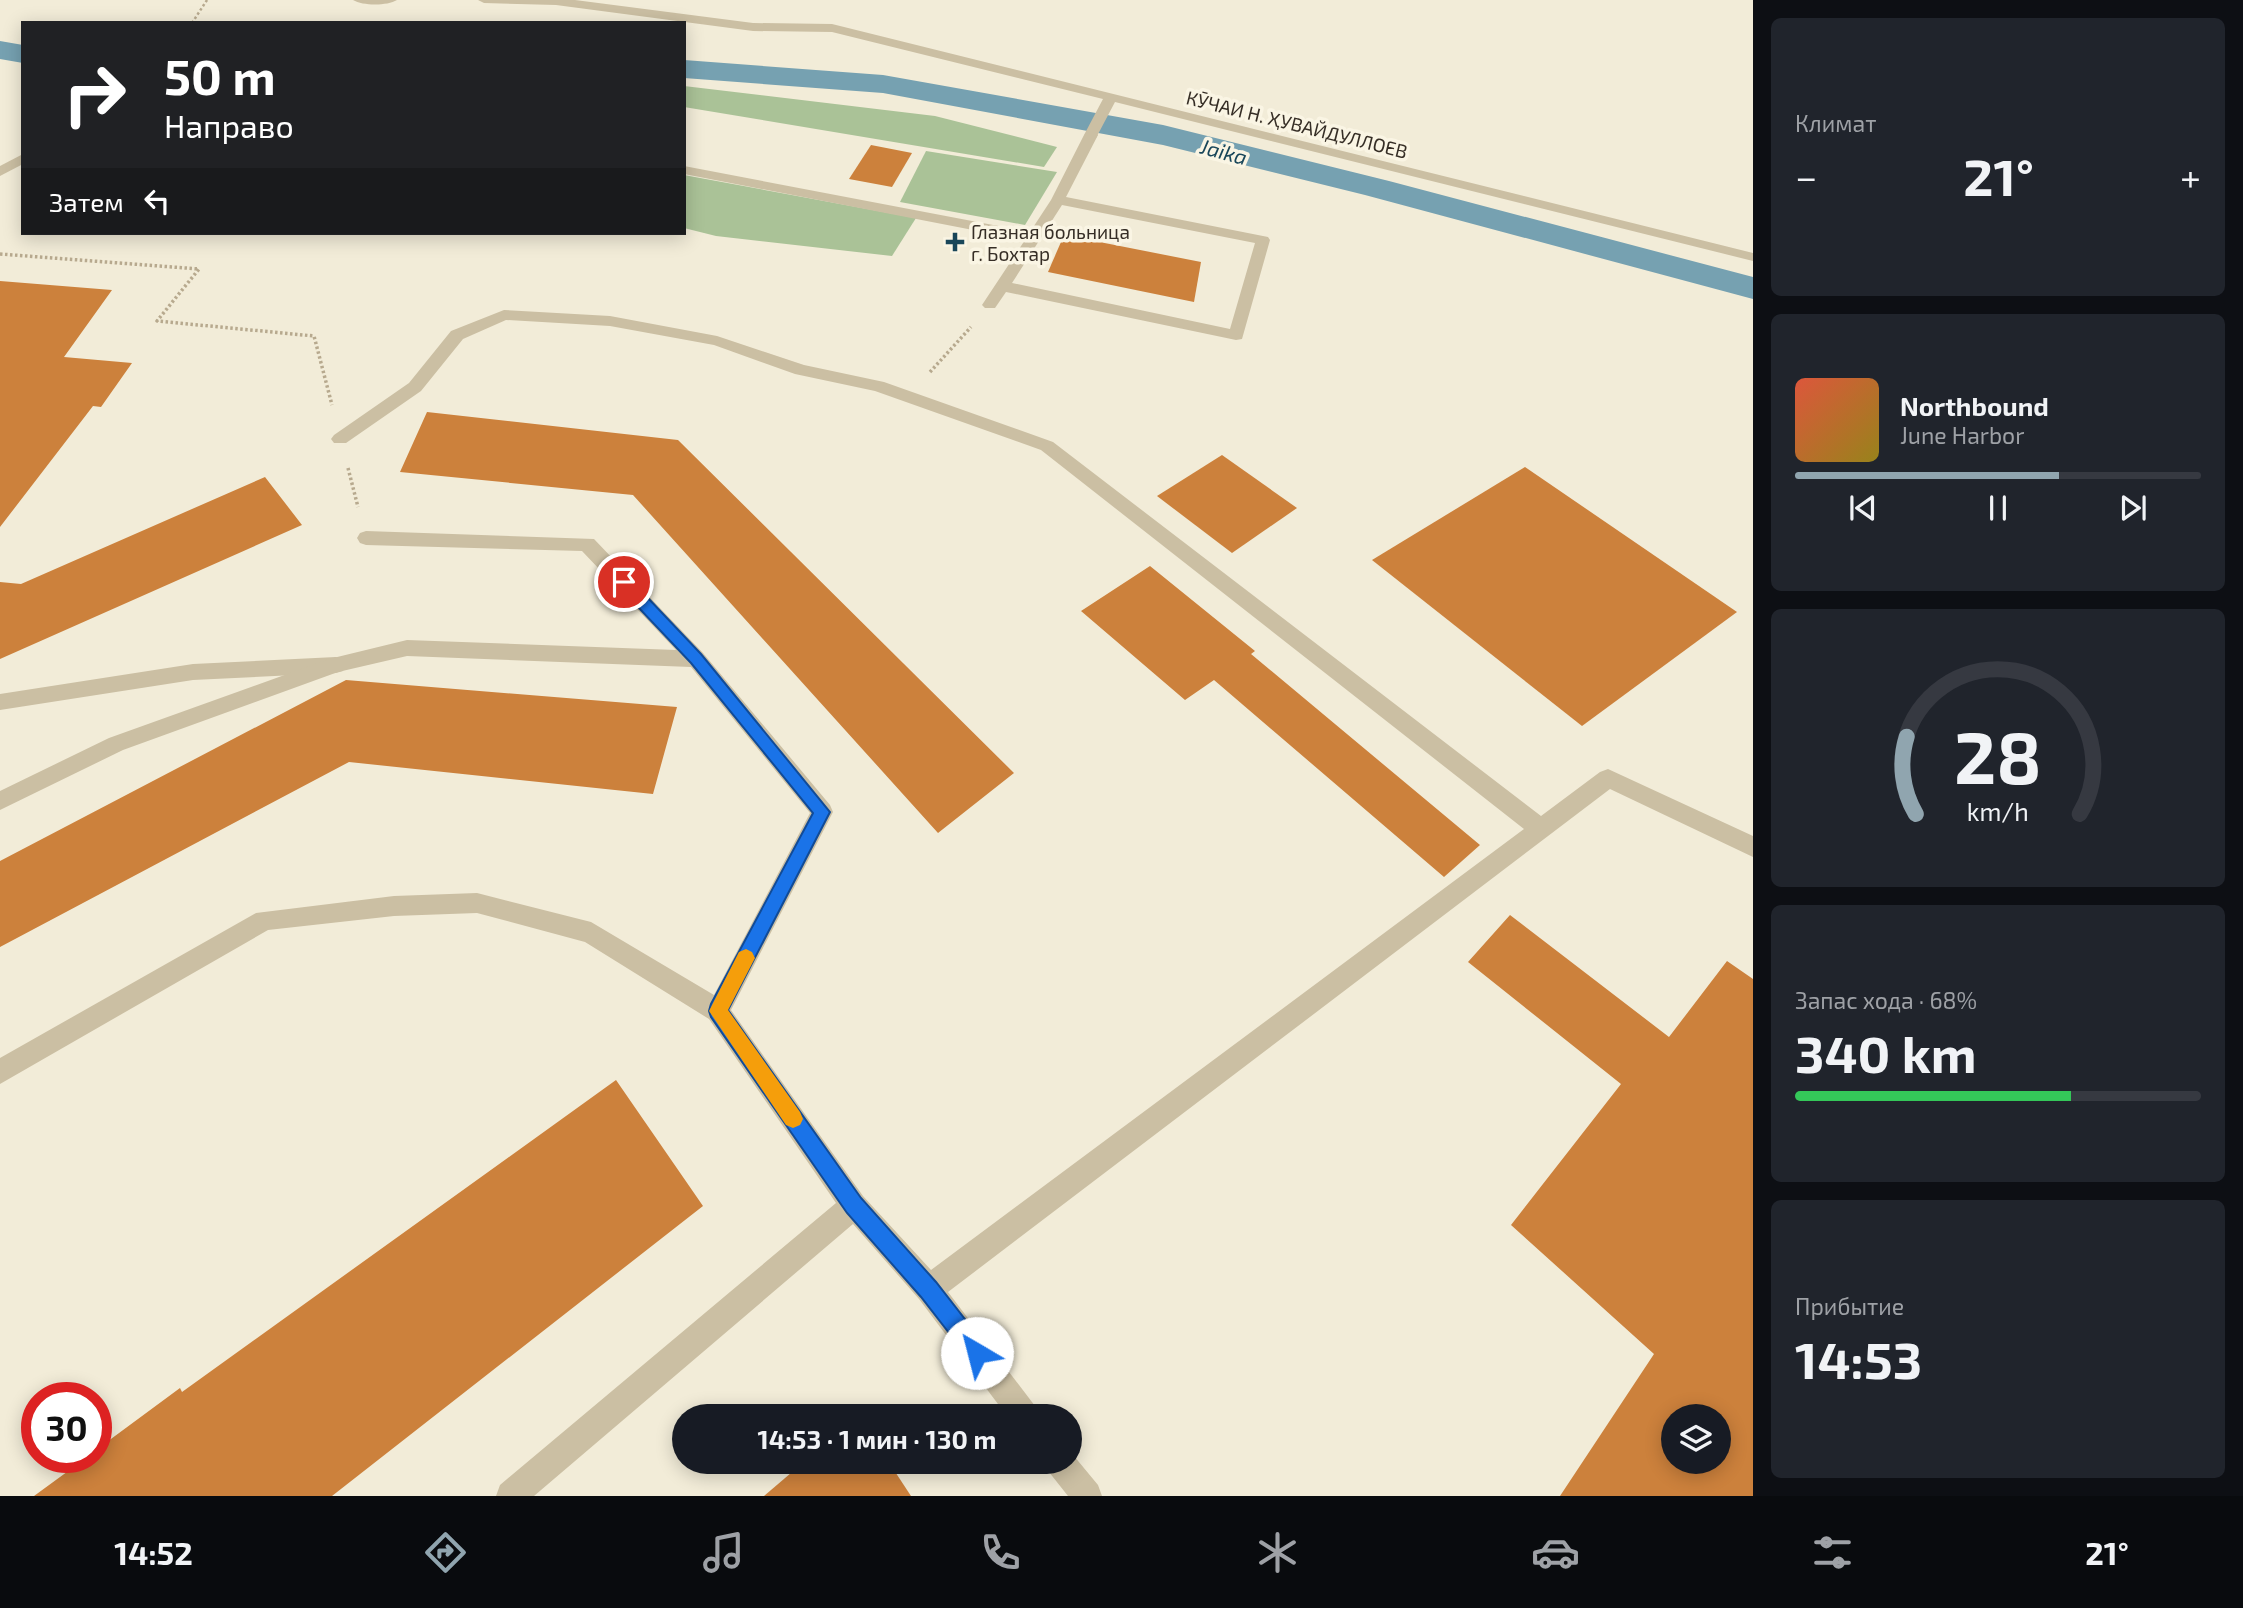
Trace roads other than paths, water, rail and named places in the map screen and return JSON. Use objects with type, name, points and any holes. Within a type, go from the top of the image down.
[{"type":"street","points":[[359,0],[391,0]]},
{"type":"street","name":"КӮЧАИ Н. ҲУВАЙДУЛЛОЕВ","points":[[484,0],[556,1],[753,27],[832,28],[1753,257]]},
{"type":"street","points":[[990,305],[1058,200],[1111,97]]},
{"type":"street","points":[[0,155],[19,160]]},
{"type":"street","points":[[0,172],[19,160]]},
{"type":"street","points":[[686,170],[1034,237]]},
{"type":"street","points":[[1002,286],[1236,335],[1263,240],[1058,200]]},
{"type":"street","points":[[341,439],[415,387],[457,335],[504,315],[610,321],[717,341],[801,370],[878,386],[1047,446],[1541,829]]},
{"type":"street","points":[[366,538],[587,544],[696,659],[822,812],[718,1011]]},
{"type":"street","points":[[0,801],[116,744],[336,665],[408,648],[696,659]]},
{"type":"street","points":[[0,702],[193,672],[336,665]]},
{"type":"street","points":[[929,1289],[1608,778],[1753,847]]},
{"type":"street","points":[[0,1072],[264,920],[394,906],[477,904],[591,933],[718,1011],[854,1205],[929,1289],[1016,1404]]},
{"type":"street","points":[[511,1496],[854,1205]]},
{"type":"street","points":[[1070,1474],[1087,1496]]},
{"type":"waterway","name":"Jaika","points":[[0,50],[21,54]]},
{"type":"waterway","name":"Jaika","points":[[686,69],[883,84],[1163,135],[1377,188],[1753,288]]},
{"type":"place","name":"Глазная больница г. Бохтар","points":[[955,242]]}]
